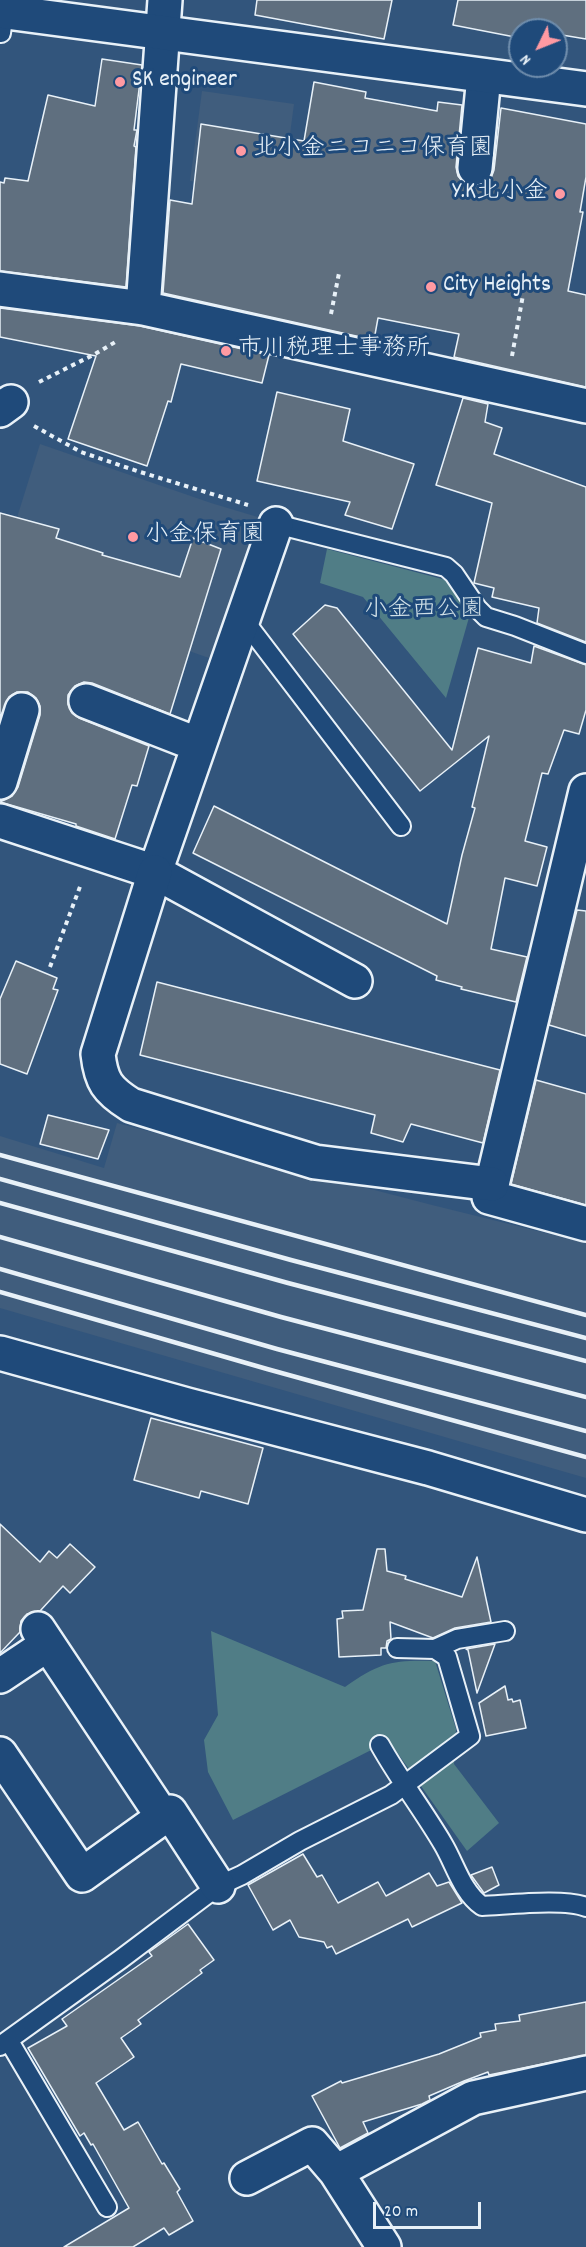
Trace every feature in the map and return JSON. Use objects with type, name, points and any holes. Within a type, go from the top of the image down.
[{"type":"street","points":[[143,308],[164,16]]},
{"type":"street","points":[[2,19],[164,16],[484,76],[586,89]]},
{"type":"street","points":[[475,168],[484,76]]},
{"type":"street","points":[[0,289],[143,308],[586,406]]},
{"type":"street","points":[[276,524],[155,872],[98,1054],[101,1076],[113,1094],[131,1105],[315,1162],[492,1184]]},
{"type":"street","points":[[86,701],[199,745]]},
{"type":"street","points":[[0,782],[22,710]]},
{"type":"street","points":[[586,791],[489,1197],[586,1224]]},
{"type":"street","points":[[0,821],[155,872],[355,981]]},
{"type":"street","points":[[0,1353],[428,1468],[586,1515]]},
{"type":"street","points":[[0,1676],[43,1637],[163,1817]]},
{"type":"street","points":[[0,1754],[81,1875],[170,1812],[218,1886]]},
{"type":"street","points":[[336,2172],[473,2098],[586,2073]]},
{"type":"street","points":[[247,2178],[312,2144],[336,2172],[384,2247]]},
{"type":"lane","points":[[276,524],[446,567],[454,574],[477,608],[486,617],[586,654]]},
{"type":"lane","points":[[243,619],[401,826]]},
{"type":"lane","points":[[397,1648],[435,1649],[458,1639],[505,1630]]},
{"type":"lane","points":[[106,2208],[4,2043],[218,1886],[391,1795],[470,1736],[447,1657],[435,1649]]},
{"type":"lane","points":[[380,1745],[403,1786],[443,1844],[471,1899],[482,1906],[559,1903],[586,1907]]},
{"type":"path","points":[[325,348],[339,273],[337,272]]},
{"type":"path","points":[[505,389],[523,295]]},
{"type":"path","points":[[143,308],[139,326],[95,354],[27,388],[5,406],[36,428],[81,452],[261,508],[276,524]]},
{"type":"path","points":[[50,967],[82,880]]},
{"type":"shaded area","name":"北小金ニコニコ保育園","points":[[202,91],[294,104],[282,194],[190,181]]},
{"type":"shaded area","name":"小金保育園","points":[[40,444],[261,518],[251,556],[209,658],[158,640],[0,572]]},
{"type":"shaded area","points":[[117,1123],[586,1243],[586,1478],[0,1308],[0,1136],[104,1168]]},
{"type":"green space","name":"小金西公園","points":[[327,549],[446,580],[470,614],[446,698],[363,597],[320,583]]},
{"type":"green space","points":[[211,1631],[345,1687],[368,1672],[387,1664],[435,1661],[456,1729],[454,1764],[499,1823],[467,1851],[389,1741],[233,1820],[208,1772],[204,1740],[218,1715]]},
{"type":"building","points":[[257,0],[392,0],[384,39],[255,15]]},
{"type":"building","points":[[458,0],[586,0],[586,39],[568,36],[568,18],[508,18],[508,36],[453,25]]},
{"type":"building","points":[[102,59],[142,65],[134,130],[137,130],[134,146],[136,147],[126,287],[0,271],[0,182],[4,183],[5,178],[28,181],[48,95],[95,106]]},
{"type":"building","points":[[314,82],[366,92],[365,98],[437,111],[438,102],[462,105],[456,167],[458,176],[464,183],[473,187],[483,185],[491,178],[494,170],[501,108],[586,124],[586,177],[580,212],[583,212],[568,291],[586,295],[586,387],[454,357],[459,334],[378,318],[374,340],[163,293],[170,200],[192,204],[201,124],[304,141]]},
{"type":"building","points":[[0,308],[140,326],[269,355],[262,383],[181,364],[171,402],[168,401],[147,466],[68,439],[96,356],[0,337]]},
{"type":"building","points":[[277,392],[350,409],[343,441],[414,464],[392,529],[345,515],[350,502],[257,481]]},
{"type":"building","points":[[463,398],[488,404],[485,422],[502,428],[494,454],[586,487],[586,642],[537,623],[539,608],[492,597],[494,588],[474,583],[492,503],[436,485]]},
{"type":"building","points":[[0,513],[59,529],[56,538],[103,553],[102,555],[180,577],[193,538],[221,549],[170,714],[92,683],[84,682],[75,686],[68,695],[68,704],[72,713],[79,718],[149,746],[137,786],[132,785],[115,839],[76,826],[76,824],[0,802],[12,796],[18,787],[40,715],[40,706],[36,698],[28,692],[17,692],[9,697],[0,718]]},
{"type":"building","points":[[325,605],[337,608],[452,750],[478,648],[531,663],[534,646],[586,665],[586,710],[579,734],[564,730],[548,774],[542,773],[525,841],[547,847],[537,886],[505,878],[491,949],[527,957],[516,1002],[461,989],[462,987],[436,980],[437,976],[193,853],[214,806],[447,924],[475,808],[472,807],[489,736],[420,791],[293,634]]},
{"type":"building","points":[[577,910],[586,911],[586,1036],[549,1025]]},
{"type":"building","points":[[16,961],[57,978],[53,989],[58,990],[27,1074],[0,1064],[0,999]]},
{"type":"building","points":[[157,982],[500,1070],[483,1143],[411,1124],[403,1142],[371,1133],[375,1115],[140,1055]]},
{"type":"building","points":[[536,1080],[586,1094],[586,1205],[511,1184]]},
{"type":"building","points":[[48,1115],[109,1130],[98,1159],[40,1144]]},
{"type":"building","points":[[151,1418],[263,1448],[248,1504],[201,1491],[199,1498],[134,1480]]},
{"type":"building","points":[[0,1524],[40,1562],[49,1551],[57,1558],[70,1544],[95,1567],[70,1593],[63,1586],[40,1611],[27,1614],[21,1621],[20,1632],[0,1653]]},
{"type":"building","points":[[377,1549],[385,1549],[387,1571],[462,1597],[477,1557],[491,1622],[455,1628],[433,1638],[390,1622],[391,1639],[387,1641],[386,1648],[381,1648],[381,1655],[339,1657],[337,1619],[343,1618],[342,1611],[363,1610]]},
{"type":"building","points":[[495,1644],[477,1693],[466,1649]]},
{"type":"building","points":[[505,1686],[508,1700],[512,1699],[513,1702],[520,1700],[526,1728],[486,1736],[479,1703]]},
{"type":"building","points":[[303,1854],[317,1877],[322,1875],[338,1903],[378,1882],[386,1896],[429,1873],[437,1886],[449,1882],[462,1903],[412,1927],[408,1919],[336,1954],[332,1946],[327,1948],[324,1942],[299,1937],[290,1920],[273,1930],[248,1885]]},
{"type":"building","points":[[492,1867],[499,1885],[484,1893],[471,1875]]},
{"type":"building","points":[[188,1924],[214,1960],[200,1970],[202,1973],[138,2020],[141,2024],[121,2038],[134,2057],[96,2083],[124,2130],[138,2122],[162,2164],[164,2163],[180,2189],[177,2192],[193,2221],[169,2235],[164,2228],[133,2247],[64,2247],[129,2208],[93,2144],[91,2145],[84,2133],[80,2136],[28,2048],[67,2026],[62,2019],[152,1956],[149,1952]]},
{"type":"building","points":[[586,2002],[586,2055],[489,2075],[488,2072],[464,2081],[429,2096],[430,2100],[422,2104],[363,2122],[368,2133],[340,2148],[312,2096],[341,2081],[342,2083],[439,2054],[481,2037],[480,2033],[496,2030],[495,2024],[520,2021],[519,2015]]},
{"type":"railway","points":[[0,1155],[586,1315]]},
{"type":"railway","points":[[0,1179],[291,1260],[586,1338]]},
{"type":"railway","points":[[0,1203],[288,1283],[586,1361]]},
{"type":"railway","points":[[0,1237],[281,1317],[586,1397]]},
{"type":"railway","points":[[0,1269],[277,1349],[586,1431]]},
{"type":"railway","points":[[0,1292],[586,1457]]},
{"type":"place","name":"SK engineer","points":[[120,82]]},
{"type":"place","name":"北小金ニコニコ保育園","points":[[241,151]]},
{"type":"place","name":"Y.K北小金","points":[[560,194]]},
{"type":"place","name":"City Heights","points":[[431,287]]},
{"type":"place","name":"市川税理士事務所","points":[[226,351]]},
{"type":"place","name":"小金保育園","points":[[133,537]]}]
